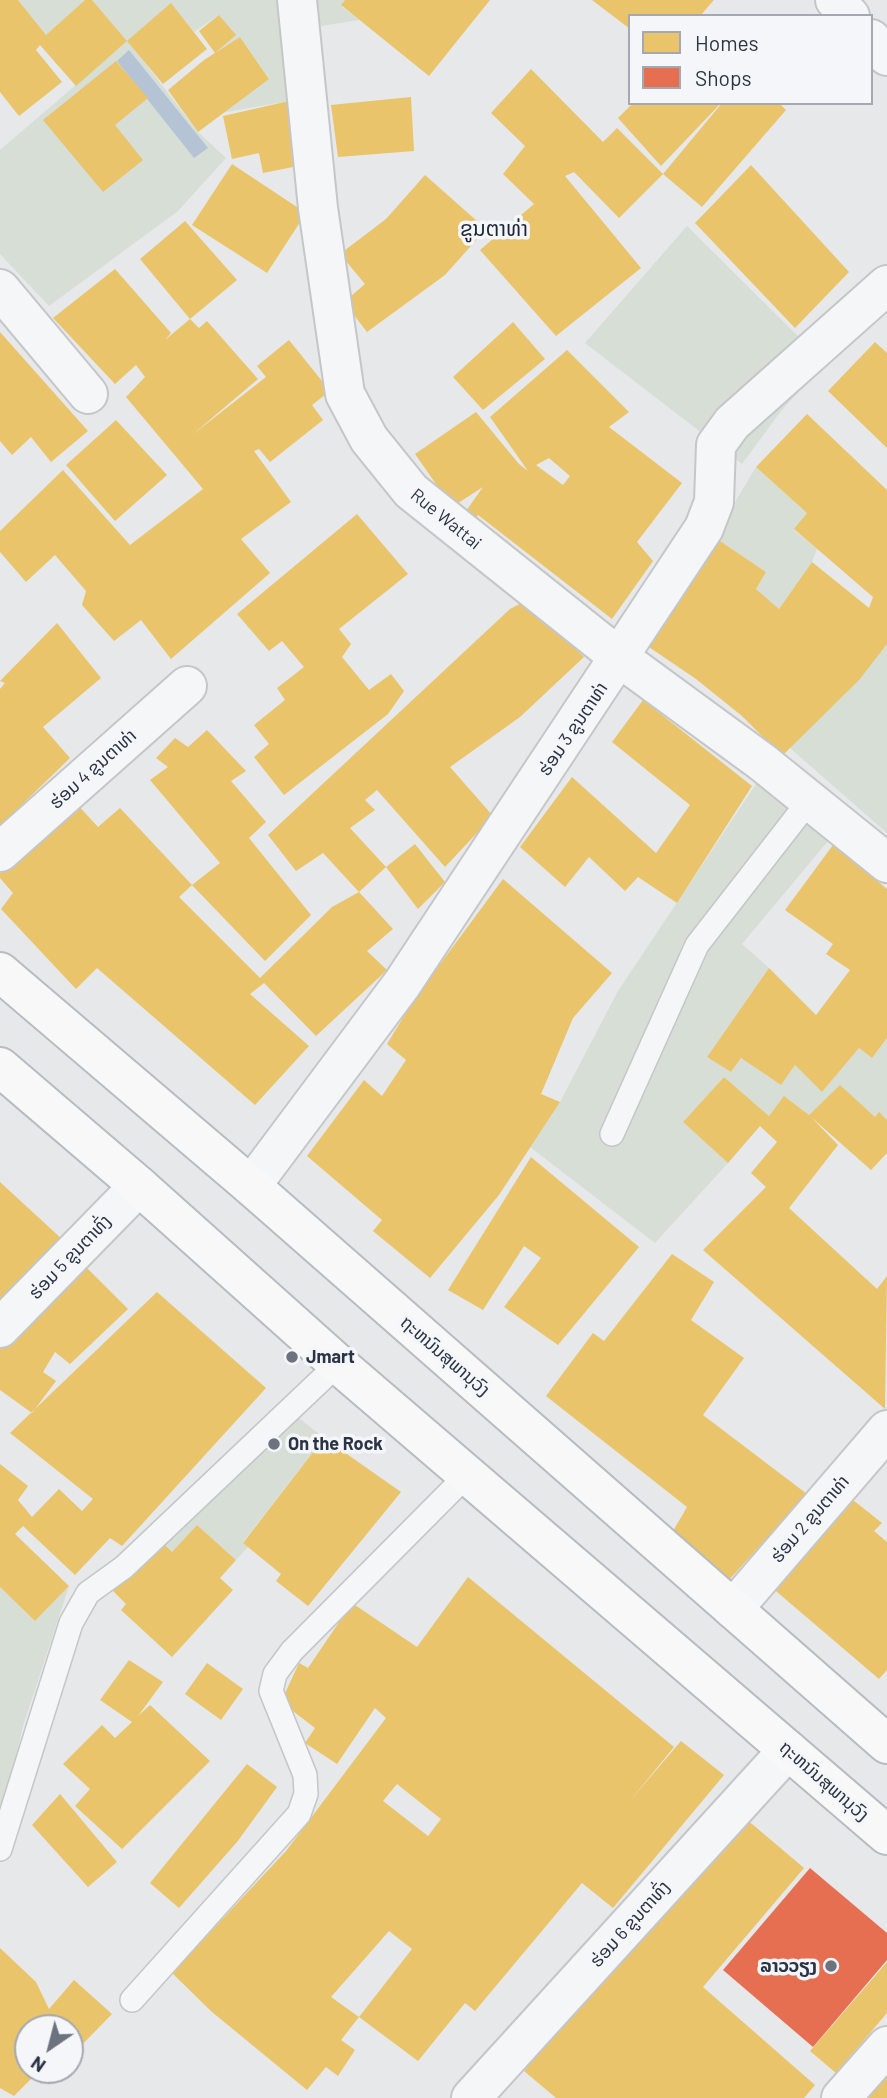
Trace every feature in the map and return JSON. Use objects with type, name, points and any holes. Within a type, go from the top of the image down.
[{"type":"highway","name":"ຖະຫນົນສຸພານຸວົງ","points":[[0,972],[251,1186],[887,1744]]},
{"type":"highway","name":"ຖະຫນົນສຸພານຸວົງ","points":[[0,1067],[139,1186],[338,1364],[887,1835]]},
{"type":"street","name":"Rue Wattai","points":[[297,0],[318,208],[345,394],[369,439],[411,491],[620,658],[762,762],[887,863]]},
{"type":"street","points":[[835,0],[848,14]]},
{"type":"street","points":[[873,41],[887,56]]},
{"type":"street","name":"ຮ່ອມ 3 ຂູນຕາທ່າ","points":[[251,1186],[402,984],[704,528],[714,502],[716,445],[732,423],[887,285]]},
{"type":"street","points":[[0,289],[88,394]]},
{"type":"street","name":"ຮ່ອມ 4 ຂູນຕາທ່າ","points":[[0,852],[187,686]]},
{"type":"street","name":"ຮ່ອມ 5 ຂູນຕາທົ່ງ","points":[[0,1328],[139,1186]]},
{"type":"street","name":"ຮ່ອມ 2 ຂູນຕາທ່າ","points":[[733,1609],[887,1430]]},
{"type":"street","name":"ຮ່ອມ 6 ຂູນຕາທົ່ງ","points":[[471,2098],[788,1751]]},
{"type":"street","points":[[841,2098],[887,2046]]},
{"type":"lane","points":[[612,1134],[696,945],[809,802]]},
{"type":"lane","points":[[0,1849],[71,1623],[88,1593],[124,1567],[338,1364]]},
{"type":"lane","points":[[132,2000],[299,1814],[306,1794],[305,1775],[271,1691],[275,1674],[292,1651],[467,1475]]},
{"type":"shaded area","points":[[18,0],[85,0],[46,35]]},
{"type":"shaded area","points":[[92,0],[279,0],[289,101],[221,113],[269,78],[240,37],[215,53],[235,35],[219,15],[194,32],[171,4],[128,41],[198,132],[226,158],[178,211],[49,306],[0,254],[0,150],[127,41]]},
{"type":"shaded area","points":[[316,0],[345,0],[341,6],[359,20],[321,26]]},
{"type":"shaded area","points":[[687,226],[825,363],[781,411],[742,464],[585,343]]},
{"type":"shaded area","points":[[756,467],[807,513],[794,530],[817,549],[812,562],[779,609],[756,589],[766,572],[714,537]]},
{"type":"shaded area","points":[[887,644],[887,833],[790,748]]},
{"type":"shaded area","points":[[764,772],[838,829],[742,944],[769,968],[707,1057],[731,1072],[741,1058],[781,1085],[795,1065],[822,1092],[859,1048],[872,1058],[887,1038],[887,1120],[879,1113],[875,1117],[840,1086],[809,1115],[785,1097],[769,1116],[724,1077],[683,1122],[728,1163],[655,1243],[530,1147],[560,1102],[618,991]]},
{"type":"shaded area","points":[[294,1414],[324,1438],[243,1542],[248,1547],[236,1560],[197,1525],[172,1552],[160,1540]]},
{"type":"shaded area","points":[[69,1586],[23,1726],[0,1828],[0,1587],[35,1621]]},
{"type":"water","points":[[129,50],[208,148],[194,158],[117,61]]},
{"type":"building: Homes","points":[[0,0],[18,0],[46,35],[85,0],[92,0],[127,41],[76,86],[40,45],[36,50],[62,82],[19,116],[0,92]]},
{"type":"building: Homes","points":[[345,0],[490,0],[429,76],[341,5]]},
{"type":"building: Homes","points":[[592,0],[714,0],[702,14],[628,14],[628,27]]},
{"type":"building: Homes","points":[[171,3],[207,49],[163,84],[127,41]]},
{"type":"building: Homes","points":[[219,15],[236,35],[215,53],[199,31]]},
{"type":"building: Homes","points":[[240,37],[269,79],[198,132],[168,90],[204,60]]},
{"type":"building: Homes","points":[[116,61],[148,98],[115,125],[143,160],[103,192],[43,120]]},
{"type":"building: Homes","points":[[531,69],[603,142],[617,128],[663,174],[619,218],[574,172],[565,176],[641,268],[556,336],[480,250],[534,204],[503,174],[525,146],[491,113]]},
{"type":"building: Homes","points":[[411,97],[414,151],[338,157],[331,105]]},
{"type":"building: Homes","points":[[289,101],[303,165],[263,173],[259,153],[232,159],[223,116]]},
{"type":"building: Homes","points":[[631,105],[719,105],[661,166],[618,118]]},
{"type":"building: Homes","points":[[720,105],[781,105],[786,110],[702,207],[663,174]]},
{"type":"building: Homes","points":[[232,164],[306,213],[267,273],[192,225]]},
{"type":"building: Homes","points":[[751,165],[849,272],[795,328],[695,223]]},
{"type":"building: Homes","points":[[425,175],[486,229],[445,275],[367,332],[344,302],[365,284],[340,254],[386,219]]},
{"type":"building: Homes","points":[[185,221],[237,280],[190,319],[140,259]]},
{"type":"building: Homes","points":[[115,269],[171,333],[165,340],[190,319],[199,328],[207,321],[258,379],[192,435],[266,377],[257,366],[289,340],[330,391],[312,405],[323,420],[270,462],[259,449],[254,451],[291,502],[241,539],[270,573],[171,659],[141,620],[114,641],[82,605],[86,591],[55,555],[26,582],[0,552],[0,531],[63,470],[130,545],[203,489],[126,397],[145,377],[136,365],[115,384],[53,318]]},
{"type":"building: Homes","points":[[513,322],[545,359],[483,410],[453,377]]},
{"type":"building: Homes","points":[[0,332],[88,431],[51,462],[31,437],[12,455],[0,441]]},
{"type":"building: Homes","points":[[875,342],[887,353],[887,448],[828,391]]},
{"type":"building: Homes","points":[[567,350],[629,412],[609,427],[682,483],[637,542],[653,561],[612,619],[478,515],[472,525],[461,518],[483,487],[452,507],[415,454],[476,412],[519,464],[528,471],[490,417]],"holes":[[[549,458],[570,476],[563,485],[536,465]]]},
{"type":"building: Homes","points":[[807,414],[887,490],[887,644],[859,680],[782,756],[742,716],[696,679],[643,643],[714,537],[766,572],[756,589],[779,609],[812,562],[869,608],[873,597],[794,529],[807,513],[756,467]]},
{"type":"building: Homes","points":[[116,420],[167,475],[115,521],[66,465]]},
{"type":"building: Homes","points":[[357,514],[408,574],[339,629],[351,644],[342,657],[369,690],[391,674],[404,691],[388,714],[284,795],[254,757],[269,744],[254,725],[285,700],[277,688],[304,667],[282,641],[269,651],[237,614]]},
{"type":"building: Homes","points":[[527,600],[584,657],[520,717],[450,767],[493,816],[445,867],[377,790],[365,800],[375,810],[350,828],[386,867],[359,892],[323,853],[296,871],[268,835],[510,609]]},
{"type":"building: Homes","points":[[57,623],[101,678],[43,727],[70,758],[0,826],[0,689],[5,683],[0,681]]},
{"type":"building: Homes","points":[[643,700],[752,786],[677,903],[638,877],[625,891],[589,857],[565,887],[520,847],[572,777],[656,853],[690,805],[612,742]]},
{"type":"building: Homes","points":[[207,730],[246,771],[231,781],[266,822],[249,838],[311,915],[265,961],[192,885],[220,863],[150,780],[168,767],[156,758],[175,738],[188,747]]},
{"type":"building: Homes","points":[[75,802],[98,827],[120,808],[192,885],[179,897],[260,978],[332,907],[359,892],[393,929],[367,951],[387,970],[316,1036],[264,983],[250,994],[309,1046],[255,1105],[97,968],[76,989],[1,909],[13,893],[0,878],[0,862]]},
{"type":"building: Homes","points":[[415,844],[445,882],[418,909],[386,867]]},
{"type":"building: Homes","points":[[833,845],[887,889],[887,1038],[872,1058],[859,1048],[822,1092],[795,1065],[781,1085],[741,1058],[731,1072],[707,1057],[769,968],[816,1015],[850,970],[826,954],[833,944],[785,910]]},
{"type":"building: Homes","points":[[503,879],[612,973],[573,1018],[541,1094],[560,1102],[499,1195],[430,1278],[373,1231],[382,1220],[307,1156],[364,1080],[382,1096],[406,1060],[387,1044],[415,998]]},
{"type":"building: Homes","points":[[724,1077],[769,1116],[784,1096],[809,1115],[840,1085],[875,1117],[879,1112],[887,1120],[887,1153],[871,1170],[811,1117],[838,1145],[789,1208],[877,1289],[887,1276],[885,1409],[703,1250],[766,1187],[751,1173],[777,1142],[760,1126],[728,1163],[683,1122]]},
{"type":"building: Homes","points":[[531,1157],[639,1247],[558,1345],[504,1307],[541,1258],[524,1246],[483,1310],[448,1290]]},
{"type":"building: Homes","points":[[0,1182],[63,1240],[0,1305]]},
{"type":"building: Homes","points":[[672,1254],[714,1282],[691,1320],[744,1358],[703,1415],[807,1494],[728,1581],[673,1531],[687,1507],[546,1396],[593,1333],[604,1341]]},
{"type":"building: Homes","points":[[77,1258],[128,1309],[70,1364],[55,1352],[43,1372],[56,1381],[32,1413],[0,1390],[0,1343]]},
{"type":"building: Homes","points":[[157,1292],[266,1388],[122,1546],[110,1538],[75,1575],[23,1526],[15,1534],[69,1586],[35,1621],[0,1587],[0,1464],[28,1486],[18,1500],[32,1517],[59,1489],[82,1511],[93,1499],[10,1433]]},
{"type":"building: Homes","points":[[324,1438],[401,1492],[308,1606],[276,1581],[281,1574],[243,1543]]},
{"type":"building: Homes","points":[[848,1496],[882,1523],[874,1531],[887,1542],[887,1670],[879,1679],[770,1586]]},
{"type":"building: Homes","points":[[197,1525],[236,1560],[220,1578],[233,1590],[172,1657],[121,1610],[126,1604],[113,1591],[160,1540],[172,1552]]},
{"type":"building: Homes","points":[[468,1577],[674,1747],[629,1802],[681,1741],[724,1775],[613,1908],[582,1883],[475,2011],[465,2003],[418,2061],[359,2017],[341,2040],[355,2050],[338,2076],[326,2067],[307,2090],[212,2012],[172,1973],[286,1851],[386,1718],[375,1708],[337,1764],[305,1743],[315,1728],[281,1702],[299,1663],[308,1668],[352,1603],[417,1647]],"holes":[[[397,1784],[441,1819],[428,1836],[383,1801]],[[389,1931],[412,1949],[359,2017],[331,1997]]]},
{"type":"building: Homes","points":[[129,1660],[163,1682],[138,1716],[150,1705],[210,1761],[122,1849],[75,1806],[90,1789],[63,1764],[102,1725],[115,1738],[132,1722],[100,1700]]},
{"type":"building: Homes","points":[[207,1663],[243,1689],[221,1720],[185,1694]]},
{"type":"building: Homes","points":[[247,1764],[277,1787],[237,1842],[179,1908],[150,1883]]},
{"type":"building: Homes","points":[[60,1794],[117,1862],[88,1887],[32,1825]]},
{"type":"building: Homes","points":[[739,1813],[804,1868],[703,1987],[815,2085],[804,2098],[556,2098],[524,2071]]},
{"type":"building: Homes","points":[[0,1948],[36,1982],[49,2009],[74,1980],[112,2014],[84,2043],[84,2014],[14,2014],[14,2084],[26,2084],[14,2096],[0,2088]]},
{"type":"building: Homes","points":[[887,1962],[887,2013],[836,2073],[810,2051]]},
{"type":"building: Homes","points":[[887,2060],[887,2098],[856,2098]]},
{"type":"building: Shops","points":[[810,1868],[887,1933],[887,1960],[813,2047],[723,1970]]},
{"type":"place","name":"Jmart","points":[[292,1357]]},
{"type":"place","name":"On the Rock","points":[[274,1444]]},
{"type":"place","name":"ລາວວຽງ","points":[[831,1966]]},
{"type":"district","name":"ຂູນຕາທ່າ","points":[[494,229]]}]
